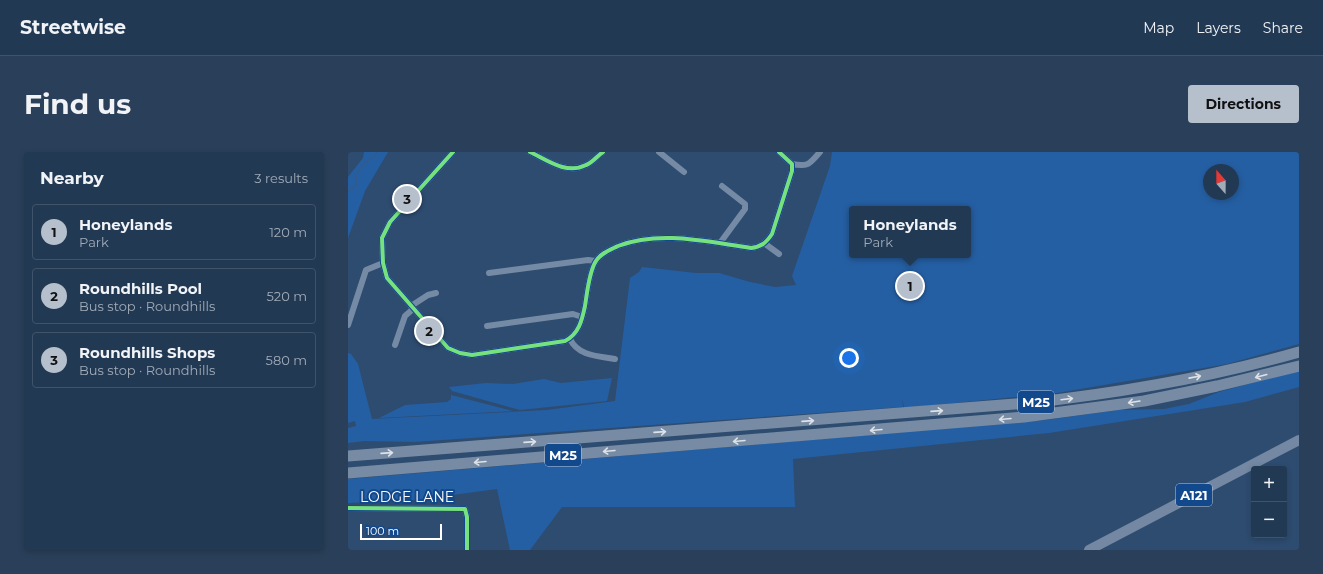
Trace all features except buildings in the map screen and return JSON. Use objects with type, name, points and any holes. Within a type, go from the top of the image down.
[{"type":"highway","name":"M25","points":[[348,456],[1035,402],[1166,383],[1238,368],[1299,352]]},
{"type":"highway","name":"M25","points":[[348,473],[1054,414],[1173,395],[1299,366]]},
{"type":"main road","name":"A121","points":[[1088,550],[1299,440]]},
{"type":"street","points":[[453,152],[387,226],[382,238],[383,263],[387,278],[448,348],[460,353],[472,355],[570,339],[577,331],[582,317],[596,261],[608,251],[626,244],[648,238],[686,239],[751,248],[759,247],[772,234],[792,171],[792,164]]},
{"type":"street","points":[[530,152],[564,168],[575,168],[586,165],[603,152]]},
{"type":"street","points":[[659,152],[684,172]]},
{"type":"street","points":[[779,152],[792,164],[804,166],[808,165],[820,152]]},
{"type":"street","points":[[720,243],[745,209],[745,204],[722,186]]},
{"type":"street","points":[[764,243],[779,254]]},
{"type":"street","points":[[489,273],[588,260],[596,261]]},
{"type":"street","points":[[348,325],[366,270],[383,263]]},
{"type":"street","points":[[395,345],[405,316],[428,294],[436,293]]},
{"type":"street","points":[[487,326],[573,314],[582,317]]},
{"type":"street","points":[[570,339],[576,349],[582,352],[615,359]]},
{"type":"street","name":"LODGE LANE","points":[[348,508],[465,509],[467,517],[467,550]]},
{"type":"shaded area","points":[[364,152],[388,152],[365,191],[348,238],[348,177],[363,158]]},
{"type":"shaded area","points":[[832,152],[1299,152],[1299,344],[1227,364],[1057,393],[904,408],[902,397],[903,407],[414,442],[364,441],[348,443],[348,428],[356,426],[355,421],[348,423],[348,353],[351,354],[358,364],[372,419],[547,410],[615,401],[630,278],[639,272],[642,267],[696,273],[719,273],[750,282],[775,287],[796,285],[792,276],[830,166]]},
{"type":"shaded area","points":[[1299,370],[1299,387],[1245,402],[1049,433],[793,459],[795,507],[562,507],[530,550],[510,550],[497,489],[415,500],[348,503],[348,479],[1046,420],[1118,410],[1164,409],[1189,404],[1219,392]]},
{"type":"shaded area","points":[[612,378],[607,401],[520,410],[452,391],[449,387],[486,383],[513,384],[544,379],[561,383]]},
{"type":"shaded area","points":[[451,395],[513,411],[379,418],[405,405],[447,402],[451,399]]},
{"type":"waterway","points":[[348,191],[356,186],[356,178],[362,165],[378,152]]},
{"type":"cycle path","points":[[453,152],[390,222],[382,238],[383,263],[387,278],[448,348],[460,353],[472,355],[565,341],[570,338],[577,331],[581,321],[590,276],[596,261],[600,256],[618,246],[634,241],[667,238],[751,248],[758,247],[763,244],[772,234],[792,171],[792,164],[779,152]]},
{"type":"cycle path","points":[[530,152],[557,165],[571,168],[579,168],[588,164],[603,152]]},
{"type":"cycle path","points":[[348,508],[465,509],[467,517],[467,550]]},
{"type":"place","name":"Roundhills Shops","points":[[407,199]]},
{"type":"place","name":"Honeylands","points":[[910,286]]},
{"type":"place","name":"Roundhills Pool","points":[[429,331]]}]
